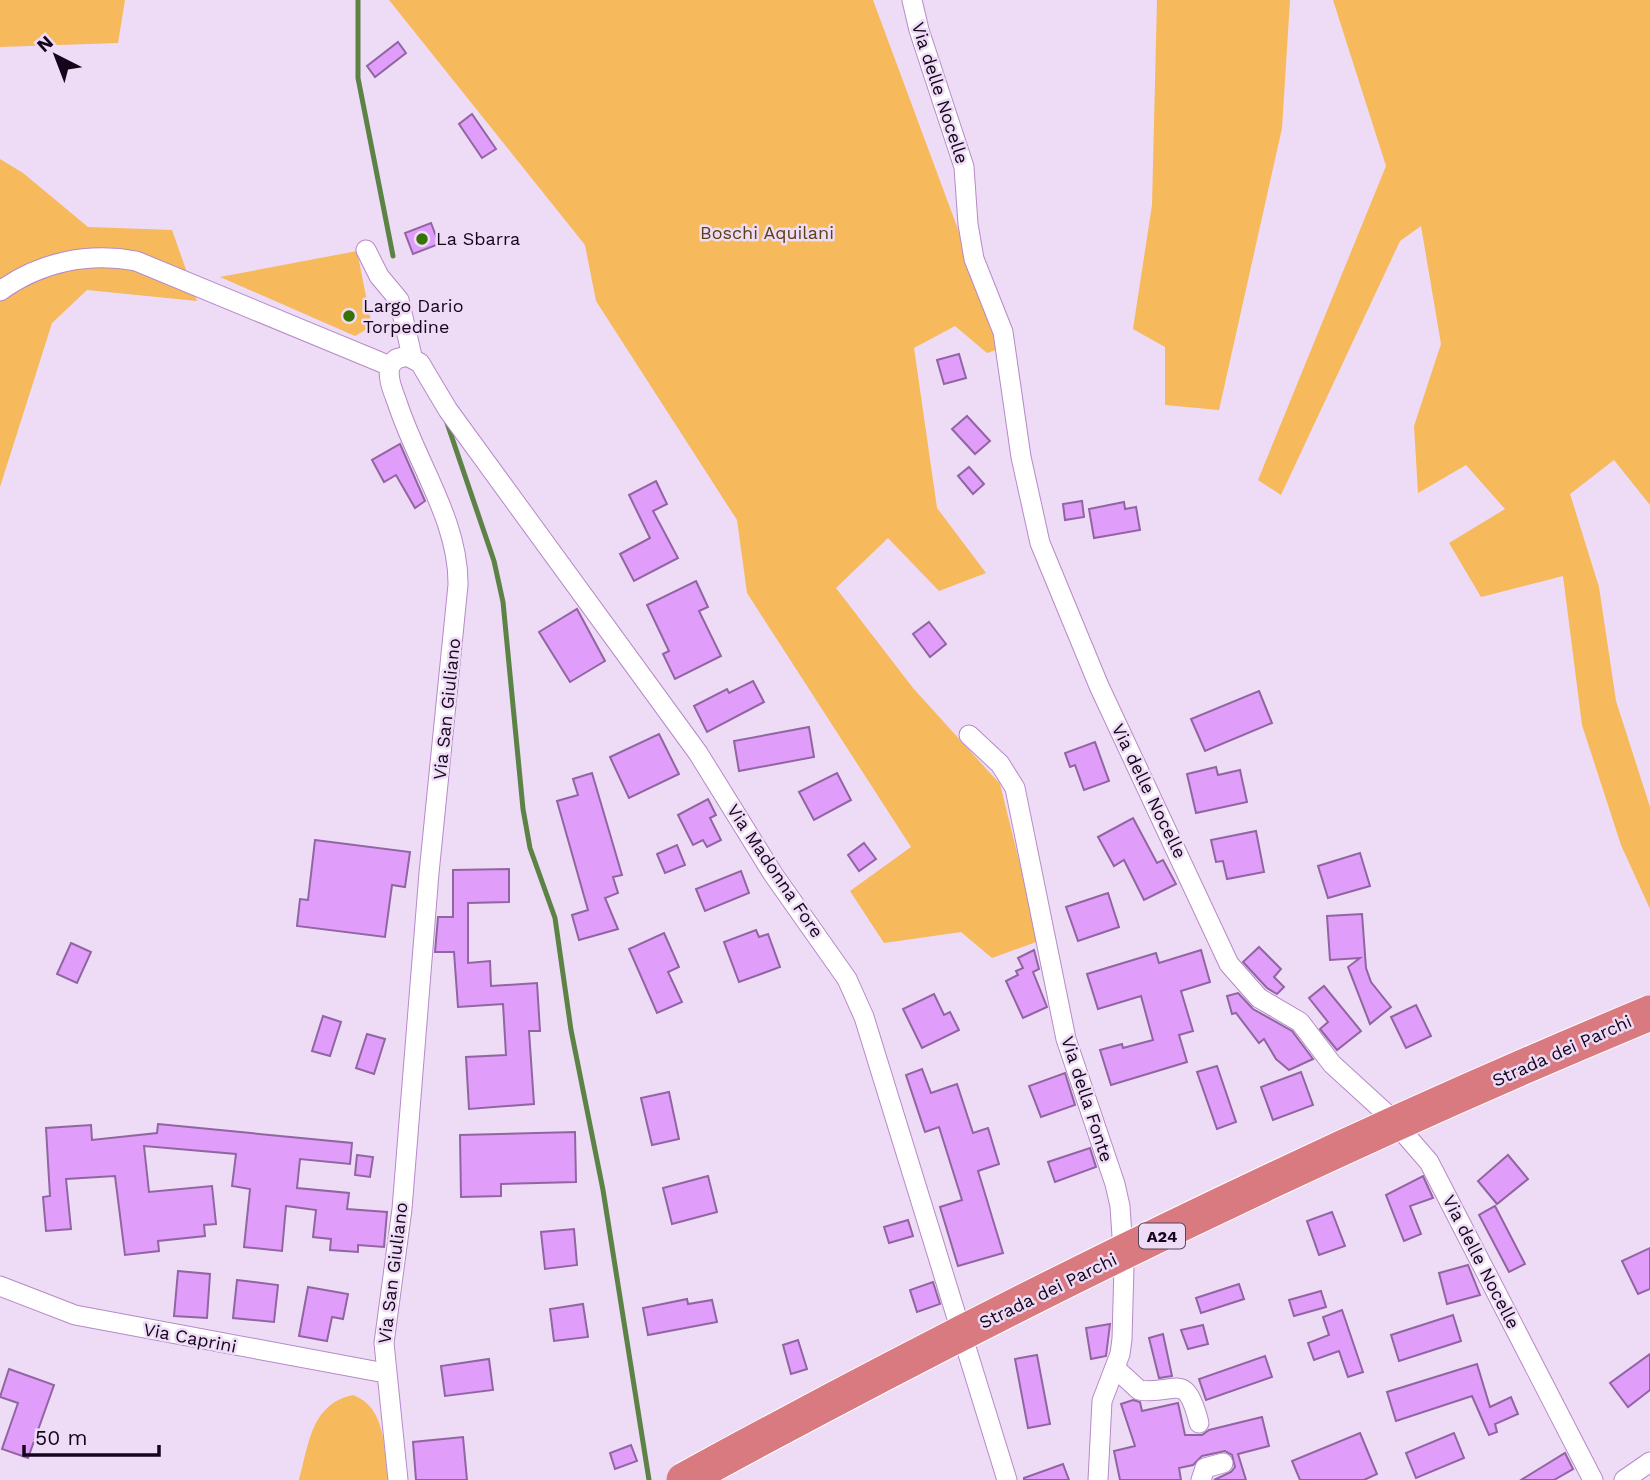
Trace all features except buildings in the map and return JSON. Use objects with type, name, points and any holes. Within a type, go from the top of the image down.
[{"type":"highway","name":"Strada dei Parchi","points":[[684,1480],[901,1364],[1259,1188],[1437,1106],[1650,1013]]},
{"type":"highway","name":"Strada dei Parchi","points":[[732,1480],[1091,1295],[1293,1197],[1650,1039]]},
{"type":"street","name":"Via delle Nocelle","points":[[912,0],[919,30],[962,158],[974,259],[1003,332],[1021,457],[1040,543],[1099,685],[1229,964],[1259,998],[1300,1022],[1332,1064],[1396,1123],[1429,1162],[1593,1480]]},
{"type":"street","points":[[0,291],[34,270],[63,261],[108,257],[136,261],[390,366],[396,359],[412,356],[399,300],[379,276],[366,250]]},
{"type":"street","name":"Via Madonna Fore","points":[[412,356],[420,363],[448,410],[683,731],[767,865],[851,986],[864,1017],[1007,1480]]},
{"type":"street","name":"Via San Giuliano","points":[[390,366],[389,376],[400,412],[450,535],[458,571],[444,747],[429,873],[402,1209],[384,1333],[385,1373],[398,1480]]},
{"type":"street","name":"Via della Fonte","points":[[969,735],[1000,764],[1015,788],[1066,1039],[1118,1194],[1123,1241],[1124,1309],[1120,1354],[1102,1401],[1098,1480]]},
{"type":"street","name":"Via Caprini","points":[[0,1286],[75,1315],[385,1373]]},
{"type":"street","points":[[1115,1368],[1139,1390],[1170,1386],[1184,1390],[1191,1399],[1199,1423]]},
{"type":"street","points":[[1624,1480],[1650,1462]]},
{"type":"street","points":[[1201,1480],[1205,1468],[1223,1463]]},
{"type":"green space","points":[[0,0],[125,0],[118,43],[0,47]]},
{"type":"green space","name":"Boschi Aquilani","points":[[389,0],[873,0],[1002,348],[987,353],[955,326],[914,348],[937,508],[986,573],[939,591],[888,538],[836,588],[913,688],[1000,784],[1039,941],[992,958],[961,932],[884,943],[850,891],[911,847],[747,593],[737,520],[596,301],[585,245]]},
{"type":"green space","points":[[1157,0],[1290,0],[1282,128],[1219,410],[1165,405],[1165,347],[1133,329],[1152,205]]},
{"type":"green space","points":[[1333,0],[1650,0],[1650,505],[1614,460],[1570,494],[1599,587],[1616,701],[1650,807],[1650,909],[1621,845],[1582,725],[1563,576],[1481,597],[1449,543],[1505,509],[1466,465],[1418,493],[1414,426],[1441,344],[1421,226],[1400,241],[1281,495],[1258,480],[1386,166]]},
{"type":"green space","points":[[0,159],[23,173],[88,227],[172,230],[197,301],[87,290],[52,323],[0,487]]},
{"type":"green space","name":"Largo Dario Torpedine","points":[[357,251],[372,326],[355,336],[220,277]]},
{"type":"green space","points":[[353,1395],[364,1401],[378,1419],[384,1442],[388,1480],[299,1480],[309,1440],[320,1416],[339,1400]]},
{"type":"waterway","points":[[358,0],[358,78],[393,256]]},
{"type":"waterway","points":[[447,423],[494,561],[503,602],[523,809],[530,848],[555,918],[571,1030],[603,1190],[649,1480]]},
{"type":"place","name":"La Sbarra","points":[[422,239]]},
{"type":"place","name":"Largo Dario Torpedine","points":[[349,316]]}]
